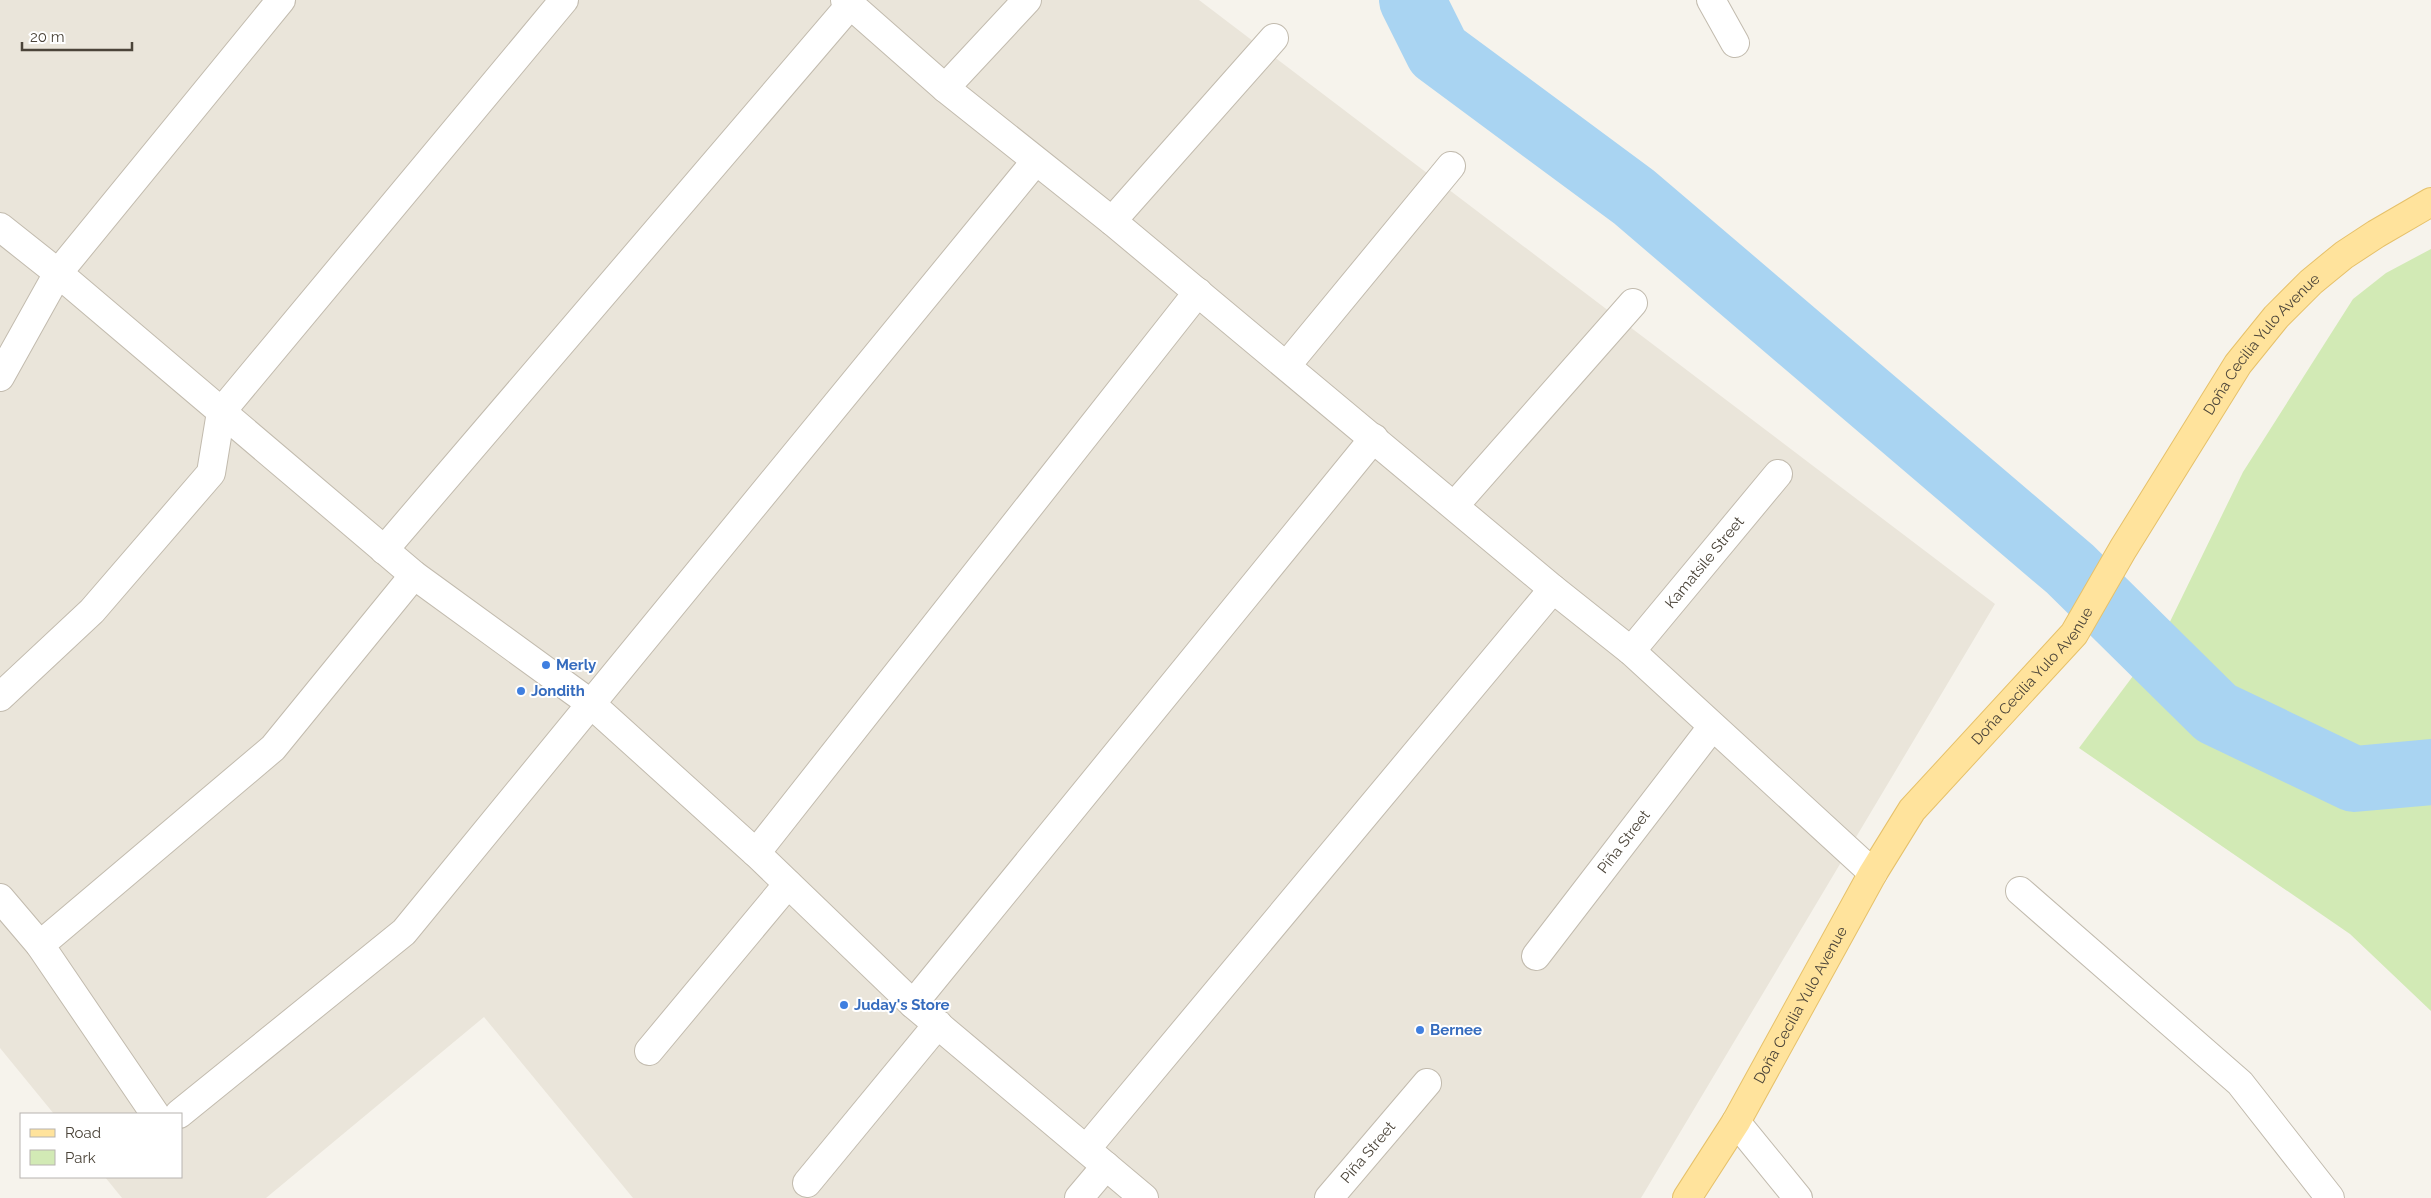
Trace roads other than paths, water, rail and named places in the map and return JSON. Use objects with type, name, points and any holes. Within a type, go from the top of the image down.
[{"type":"main road","name":"Doña Cecilia Yulo Avenue","points":[[1687,1198],[1736,1122],[1873,873],[1912,810],[2074,634],[2123,549],[2238,364],[2276,317],[2311,282],[2344,255],[2431,202]]},
{"type":"street","points":[[0,377],[58,273],[281,0]]},
{"type":"street","points":[[0,697],[92,612],[211,473],[221,412],[564,0]]},
{"type":"street","points":[[945,88],[1027,0]]},
{"type":"street","points":[[1711,0],[1735,43]]},
{"type":"street","points":[[384,550],[848,2],[945,88],[1035,162],[1112,221],[1455,505],[1553,589],[1631,651],[1873,873]]},
{"type":"street","points":[[1112,221],[1274,38]]},
{"type":"street","points":[[179,1113],[404,932],[1035,162]]},
{"type":"street","points":[[1287,366],[1451,166]]},
{"type":"street","points":[[0,227],[58,273],[414,575],[590,704],[756,854],[913,1004],[1144,1198]]},
{"type":"street","points":[[756,854],[1198,292]]},
{"type":"street","points":[[1455,505],[1634,303]]},
{"type":"street","points":[[913,1004],[1374,438]]},
{"type":"street","name":"Kamatsile Street","points":[[1631,651],[1778,474]]},
{"type":"street","points":[[40,945],[273,748],[414,575]]},
{"type":"street","points":[[1079,1198],[1097,1157],[1553,589]]},
{"type":"street","name":"Piña Street","points":[[1536,956],[1712,727]]},
{"type":"street","points":[[648,1052],[788,884]]},
{"type":"street","points":[[2020,891],[2240,1083],[2330,1198]]},
{"type":"street","points":[[0,898],[40,945],[153,1113]]},
{"type":"street","points":[[807,1183],[938,1024]]},
{"type":"street","name":"Piña Street","points":[[1329,1198],[1427,1083]]},
{"type":"street","points":[[1736,1122],[1798,1198]]},
{"type":"waterway","points":[[1412,0],[1438,52],[1634,197],[2070,569],[2216,713],[2354,779],[2431,772]]},
{"type":"place","name":"Merly","points":[[546,665]]},
{"type":"place","name":"Jondith","points":[[521,691]]},
{"type":"place","name":"Juday's Store","points":[[844,1005]]},
{"type":"place","name":"Bernee","points":[[1420,1030]]}]
